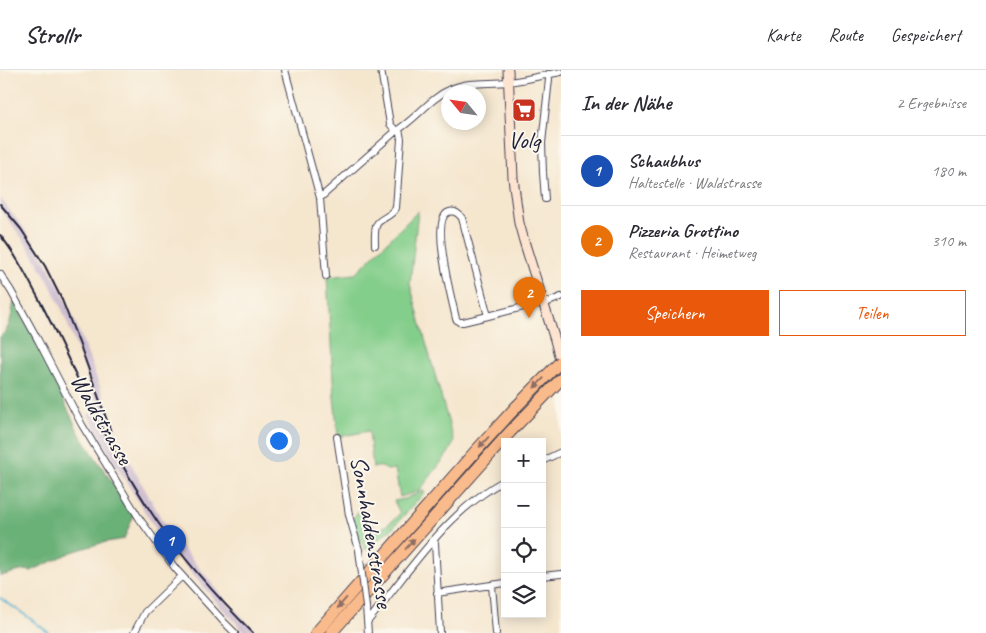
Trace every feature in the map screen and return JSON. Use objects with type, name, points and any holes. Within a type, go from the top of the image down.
[{"type":"highway","points":[[316,633],[474,453],[517,406],[561,363]]},
{"type":"highway","points":[[331,633],[561,378]]},
{"type":"street","points":[[285,70],[320,198],[326,276]]},
{"type":"street","points":[[375,245],[376,225],[393,214],[396,208],[401,139],[397,130],[390,124],[381,70]]},
{"type":"street","points":[[508,70],[513,178],[520,223],[561,363],[556,368],[561,378]]},
{"type":"street","points":[[320,198],[397,130],[450,89],[474,83],[508,82],[561,72]]},
{"type":"street","points":[[545,199],[542,143],[548,74]]},
{"type":"street","points":[[512,143],[542,143]]},
{"type":"street","points":[[488,316],[462,218],[454,211],[449,212],[444,215],[442,220],[441,239],[446,277],[456,319],[459,322],[463,322],[488,316],[543,302],[546,303],[561,297]]},
{"type":"street","name":"Waldstrasse","points":[[0,274],[38,340],[82,425],[139,518],[182,576],[235,633]]},
{"type":"street","name":"Sonnhaldenstrasse","points":[[337,437],[350,515],[359,550],[368,633]]},
{"type":"street","points":[[546,459],[561,452]]},
{"type":"street","points":[[368,621],[433,540],[455,517],[501,483]]},
{"type":"street","points":[[433,540],[435,543],[440,633]]},
{"type":"street","points":[[546,576],[561,574]]},
{"type":"street","points":[[134,633],[145,612],[182,576]]},
{"type":"street","points":[[437,593],[501,584]]},
{"type":"street","points":[[492,585],[496,633]]},
{"type":"shaded area","points":[[0,198],[45,260],[61,290],[79,331],[122,446],[161,518],[181,546],[230,605],[258,633],[246,633],[218,604],[170,548],[153,525],[117,467],[88,415],[97,410],[108,432],[63,312],[47,278],[27,245],[0,209]]},
{"type":"green space","points":[[418,211],[410,284],[454,442],[449,452],[420,490],[400,497],[395,469],[373,468],[369,431],[338,437],[327,277],[355,274]]},
{"type":"green space","points":[[14,301],[29,327],[79,433],[134,515],[124,539],[101,543],[72,552],[31,571],[25,570],[0,576],[0,337],[8,326]]},
{"type":"green space","points":[[423,491],[425,492],[389,532],[368,549],[364,549],[352,520],[357,513],[364,508],[377,532],[400,513],[394,501],[405,499]]},
{"type":"waterway","points":[[0,598],[49,633]]},
{"type":"railway","points":[[0,204],[21,229],[45,266],[62,300],[111,432]]},
{"type":"railway","points":[[0,235],[14,255],[48,316],[102,428],[147,506],[191,565],[253,633]]},
{"type":"place","name":"Volg","points":[[524,110]]},
{"type":"place","name":"Pizzeria Grottino","points":[[529,318]]},
{"type":"place","name":"Schaubhus","points":[[170,566]]}]
